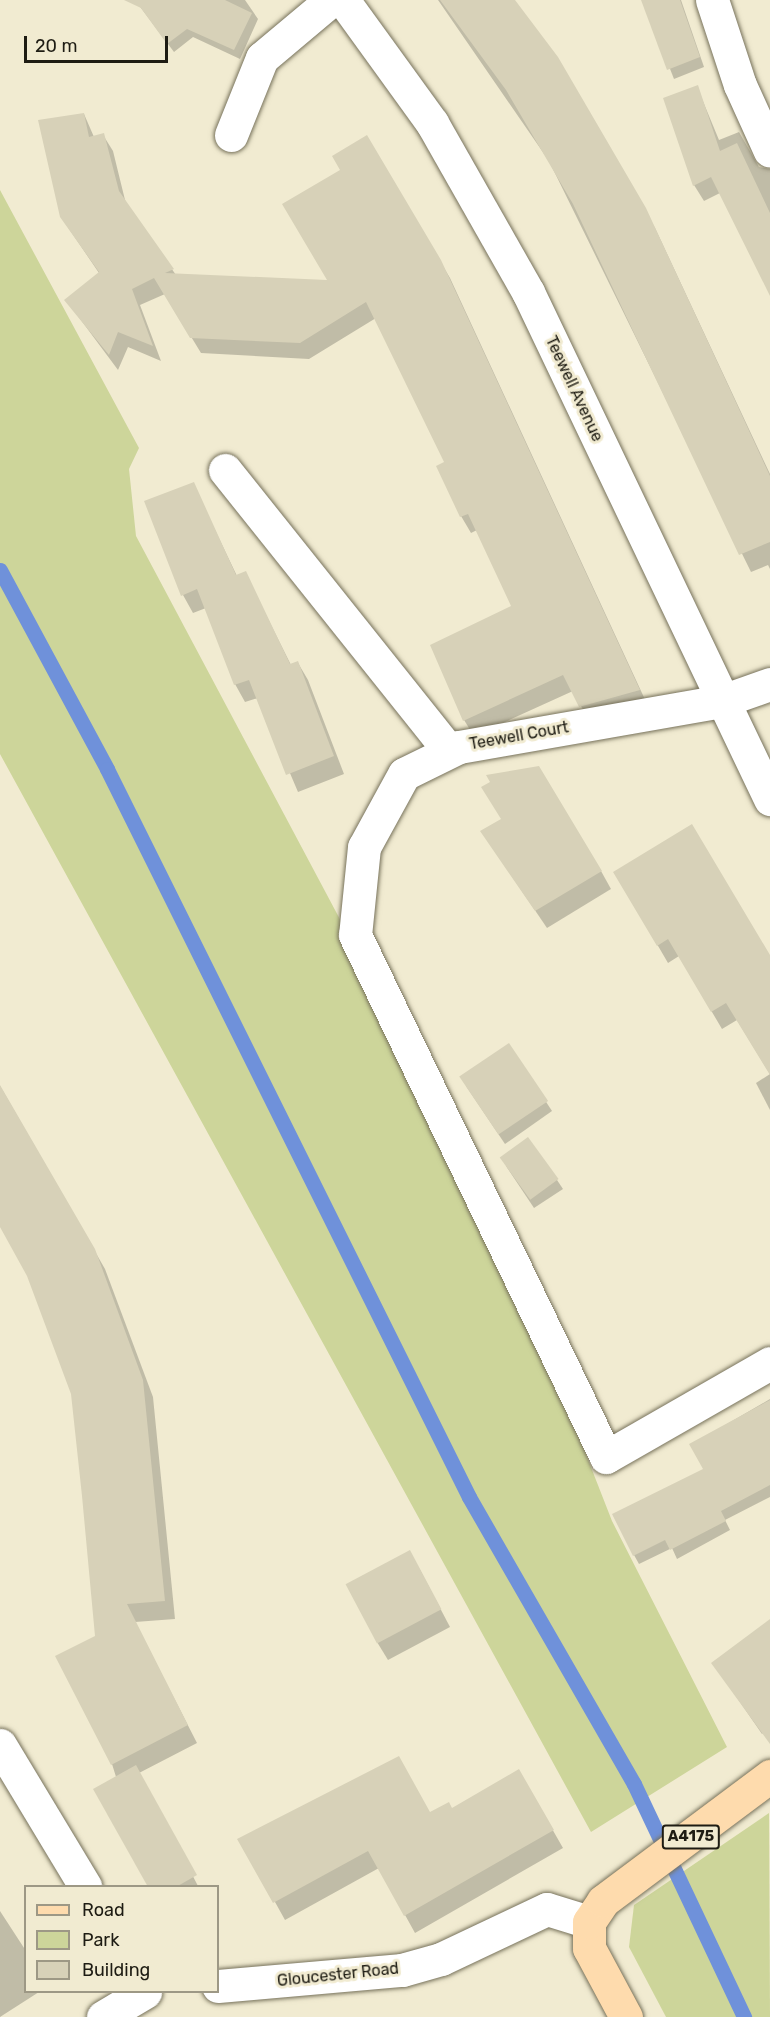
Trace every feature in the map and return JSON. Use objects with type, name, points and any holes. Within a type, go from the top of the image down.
[{"type":"main road","name":"A4175","points":[[589,1922],[603,1901],[762,1783]]},
{"type":"main road","points":[[589,1922],[589,1948],[626,2017]]},
{"type":"street","points":[[231,135],[262,58],[331,0]]},
{"type":"street","name":"Teewell Avenue","points":[[343,0],[432,123],[528,292],[770,799]]},
{"type":"street","points":[[712,0],[740,85],[770,151]]},
{"type":"street","points":[[225,470],[449,751]]},
{"type":"street","name":"Teewell Court","points":[[770,684],[722,701],[449,751],[404,774],[364,847],[355,935],[606,1457],[770,1363]]},
{"type":"street","points":[[0,1745],[84,1885]]},
{"type":"street","name":"Gloucester Road","points":[[219,1986],[402,1970],[441,1959],[547,1909],[589,1922]]},
{"type":"street","points":[[103,2017],[143,1993]]},
{"type":"green space","points":[[0,190],[139,448],[129,469],[136,536],[409,1049],[517,1278],[612,1521],[727,1747],[591,1832],[0,754]]},
{"type":"green space","points":[[769,1813],[770,2017],[666,2017],[629,1947],[634,1905]]},
{"type":"building","points":[[124,0],[225,0],[252,13],[234,50],[187,29],[167,44],[141,8]]},
{"type":"building","points":[[440,0],[515,0],[558,57],[646,208],[770,476],[770,542],[739,555],[573,204],[506,90]]},
{"type":"building","points":[[641,0],[680,0],[700,57],[667,70]]},
{"type":"building","points":[[698,85],[720,151],[737,143],[770,213],[770,296],[711,177],[693,186],[663,98]]},
{"type":"building","points":[[84,113],[89,137],[104,133],[119,191],[174,269],[165,273],[327,280],[282,204],[340,170],[332,156],[367,135],[441,260],[640,690],[579,707],[563,675],[463,721],[430,645],[511,606],[468,514],[460,517],[436,466],[444,462],[366,302],[300,343],[190,338],[154,278],[132,289],[153,346],[118,332],[109,355],[64,300],[99,272],[60,217],[38,120]]},
{"type":"building","points":[[194,482],[236,575],[246,571],[290,664],[298,661],[334,756],[286,775],[249,680],[234,685],[197,589],[181,596],[144,501]]},
{"type":"building","points":[[539,766],[602,871],[535,911],[480,831],[501,819],[481,787],[490,782],[486,775]]},
{"type":"building","points":[[692,824],[770,955],[770,1075],[726,1003],[711,1012],[668,939],[657,946],[613,872]]},
{"type":"building","points":[[509,1043],[548,1101],[498,1135],[459,1077]]},
{"type":"building","points":[[0,1085],[95,1249],[143,1380],[165,1601],[127,1604],[188,1725],[111,1765],[55,1656],[95,1636],[82,1496],[71,1394],[27,1276],[0,1227]]},
{"type":"building","points":[[528,1137],[559,1179],[530,1200],[500,1158]]},
{"type":"building","points":[[770,1400],[770,1485],[721,1511],[726,1521],[670,1550],[665,1540],[633,1556],[612,1514],[703,1469],[689,1444]]},
{"type":"building","points":[[410,1550],[441,1609],[377,1643],[346,1584]]},
{"type":"building","points":[[770,1619],[770,1744],[711,1663]]},
{"type":"building","points":[[399,1756],[430,1812],[449,1802],[452,1808],[519,1769],[554,1830],[404,1916],[368,1851],[273,1903],[237,1839]]},
{"type":"building","points":[[136,1765],[197,1875],[180,1885],[147,1885],[93,1789]]},
{"type":"waterway","points":[[0,570],[107,769],[469,1497],[634,1784],[744,2017]]}]
